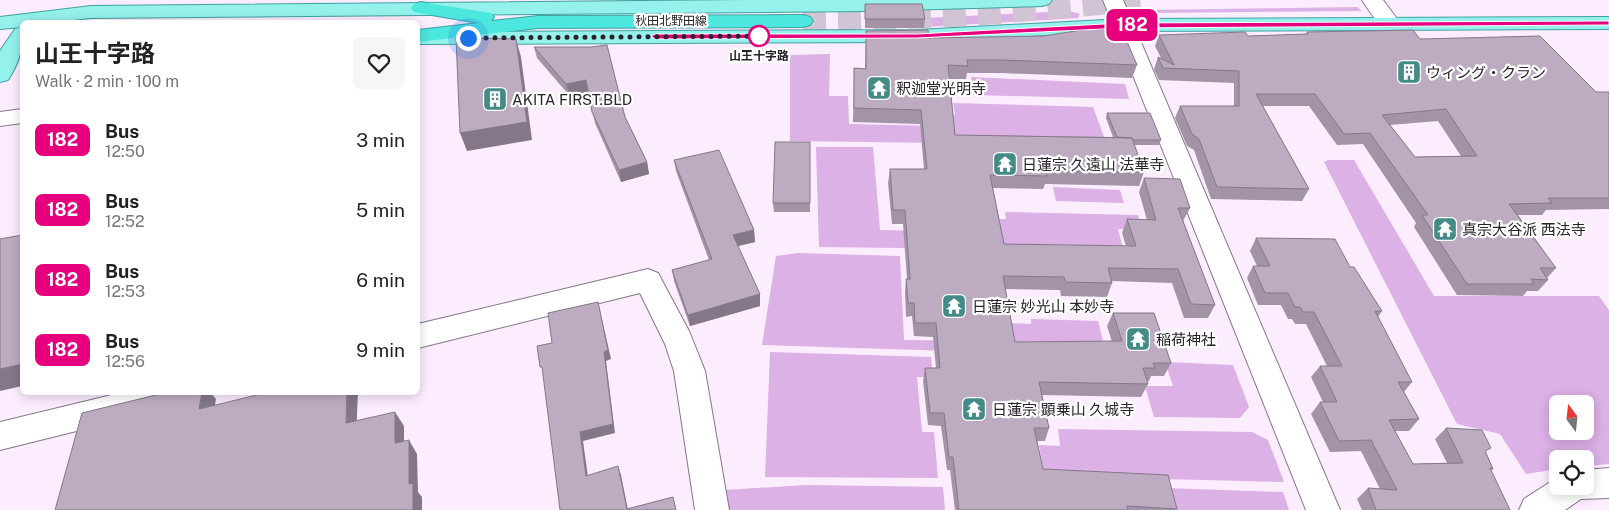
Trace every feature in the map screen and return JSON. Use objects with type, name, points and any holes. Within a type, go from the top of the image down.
[{"type":"highway","points":[[421,8],[538,22]]},
{"type":"highway","name":"秋田北野田線","points":[[538,22],[803,21]]},
{"type":"highway","points":[[421,38],[538,22]]},
{"type":"main road","points":[[32,20],[47,0]]},
{"type":"main road","points":[[67,20],[91,12],[869,5],[1042,0]]},
{"type":"main road","points":[[0,23],[20,36],[0,75]]},
{"type":"main road","points":[[421,38],[917,36],[1123,25],[1609,23]]},
{"type":"street","points":[[1113,0],[1324,510]]},
{"type":"street","points":[[1372,0],[1392,24]]},
{"type":"street","points":[[0,119],[20,116]]},
{"type":"street","points":[[420,336],[648,280],[678,338],[693,384],[704,475],[712,510]]},
{"type":"street","points":[[0,436],[169,395]]},
{"type":"street","points":[[1594,485],[1609,484]]},
{"type":"street","points":[[1536,510],[1559,495]]},
{"type":"shaded area","points":[[1357,7],[1362,11],[1148,13],[1145,10]]},
{"type":"shaded area","points":[[1069,11],[1080,14],[1078,18],[925,27],[924,18]]},
{"type":"shaded area","points":[[830,54],[829,96],[848,96],[849,124],[935,126],[935,115],[955,115],[953,103],[1093,107],[1107,145],[790,141],[790,55]]},
{"type":"shaded area","points":[[971,77],[1125,84],[1129,99],[973,95]]},
{"type":"shaded area","points":[[816,147],[873,147],[880,230],[981,232],[984,249],[819,247]]},
{"type":"shaded area","points":[[1328,160],[1354,160],[1434,296],[1599,296],[1609,310],[1609,464],[1594,465],[1594,450],[1549,450],[1549,470],[1526,474],[1500,434],[1457,424],[1324,162]]},
{"type":"shaded area","points":[[1053,187],[1120,190],[1124,203],[1056,201]]},
{"type":"shaded area","points":[[1005,212],[1138,215],[1142,229],[1118,229],[1124,252],[991,249],[986,219],[1006,219]]},
{"type":"shaded area","points":[[798,253],[900,256],[904,340],[991,341],[989,322],[1031,324],[1031,319],[1098,321],[1105,349],[952,351],[762,345],[776,256]]},
{"type":"shaded area","points":[[770,352],[931,357],[933,377],[917,377],[922,432],[934,432],[938,478],[765,477]]},
{"type":"shaded area","points":[[1165,362],[1233,365],[1249,407],[1240,418],[1154,417],[1145,386],[1173,386]]},
{"type":"shaded area","points":[[1058,429],[1252,432],[1268,440],[1284,482],[1044,476],[1039,445],[1060,446]]},
{"type":"shaded area","points":[[807,485],[943,487],[945,510],[729,510],[724,490]]},
{"type":"shaded area","points":[[1165,488],[1283,492],[1289,510],[1171,510]]},
{"type":"building","points":[[865,4],[922,4],[925,19],[865,19]]},
{"type":"building","points":[[1088,29],[1111,30],[1125,37],[1137,65],[967,60],[968,66],[948,65],[955,135],[1132,138],[1144,172],[1045,171],[1047,176],[990,175],[1004,244],[1136,246],[1127,219],[1156,220],[1144,178],[1180,179],[1190,208],[1178,208],[1215,305],[1191,304],[1178,269],[1108,268],[1112,283],[1066,282],[1064,277],[1003,276],[1015,342],[1122,341],[1113,313],[1154,313],[1171,363],[1153,363],[1155,368],[1143,368],[1148,384],[1039,382],[1049,428],[1034,428],[1043,469],[1168,475],[1177,509],[1127,506],[1128,510],[959,510],[953,457],[949,457],[944,413],[930,413],[925,368],[940,368],[936,323],[915,323],[914,303],[908,303],[906,279],[910,279],[905,210],[893,210],[890,169],[927,169],[921,110],[854,108],[854,68],[866,69],[866,31],[928,30],[929,38],[1044,36]]},
{"type":"building","points":[[1413,30],[1420,39],[1540,36],[1596,92],[1609,92],[1609,198],[1548,198],[1552,203],[1509,204],[1556,268],[1540,268],[1548,280],[1531,279],[1534,284],[1467,284],[1422,215],[1428,215],[1370,133],[1344,134],[1315,94],[1256,94],[1309,189],[1217,187],[1199,139],[1192,134],[1180,106],[1239,106],[1239,71],[1163,68],[1158,57],[1174,65],[1159,35],[1245,32],[1248,36],[1308,34],[1307,32]],"holes":[[[1446,109],[1477,156],[1415,157],[1382,115]]]},
{"type":"building","name":"AKITA FIRST.BLD","points":[[456,38],[516,39],[527,122],[460,133]]},
{"type":"building","points":[[607,45],[625,117],[647,162],[619,170],[592,112],[586,80],[566,84],[534,47],[591,47]]},
{"type":"building","points":[[1107,113],[1150,113],[1161,140],[1133,140],[1132,138],[1117,137]]},
{"type":"building","points":[[775,142],[810,142],[810,203],[773,203]]},
{"type":"building","points":[[719,150],[754,230],[733,235],[760,294],[688,315],[672,270],[712,259],[674,160]]},
{"type":"building","points":[[20,235],[20,364],[0,369],[0,239]]},
{"type":"building","points":[[1256,238],[1335,239],[1350,267],[1354,267],[1382,311],[1375,311],[1412,382],[1398,382],[1419,419],[1389,420],[1413,464],[1463,463],[1446,428],[1482,430],[1491,448],[1485,451],[1493,469],[1490,468],[1510,510],[1376,510],[1368,488],[1397,490],[1371,440],[1339,441],[1320,402],[1337,402],[1320,366],[1342,366],[1314,312],[1303,312],[1300,307],[1295,307],[1288,293],[1265,293],[1253,266],[1270,266]]},
{"type":"building","points":[[598,302],[608,350],[604,352],[613,424],[580,432],[586,476],[618,466],[627,509],[673,497],[676,510],[560,510],[542,367],[540,367],[537,346],[552,343],[548,313]]},
{"type":"building","points":[[156,395],[201,395],[199,409],[257,395],[347,395],[346,423],[395,412],[395,443],[409,440],[409,484],[413,483],[413,510],[55,510],[82,413]]},
{"type":"tunnel","points":[[803,21],[967,15],[1142,0]]},
{"type":"bus line","name":"182","points":[[655,36],[917,36],[1123,25],[1609,23]]},
{"type":"place","name":"山王十字路","points":[[759,36]]},
{"type":"place","name":"ウィング・クラン","points":[[1409,72]]},
{"type":"place","name":"釈迦堂光明寺","points":[[879,88]]},
{"type":"place","name":"AKITA FIRST.BLD","points":[[495,99]]},
{"type":"place","name":"日蓮宗 久遠山 法華寺","points":[[1005,164]]},
{"type":"place","name":"真宗大谷派 西法寺","points":[[1445,229]]},
{"type":"place","name":"日蓮宗 妙光山 本妙寺","points":[[954,306]]},
{"type":"place","name":"稲荷神社","points":[[1138,339]]},
{"type":"place","name":"日蓮宗 顕乗山 久城寺","points":[[974,409]]},
{"type":"route","points":[[468,38],[768,36],[759,36]]}]
